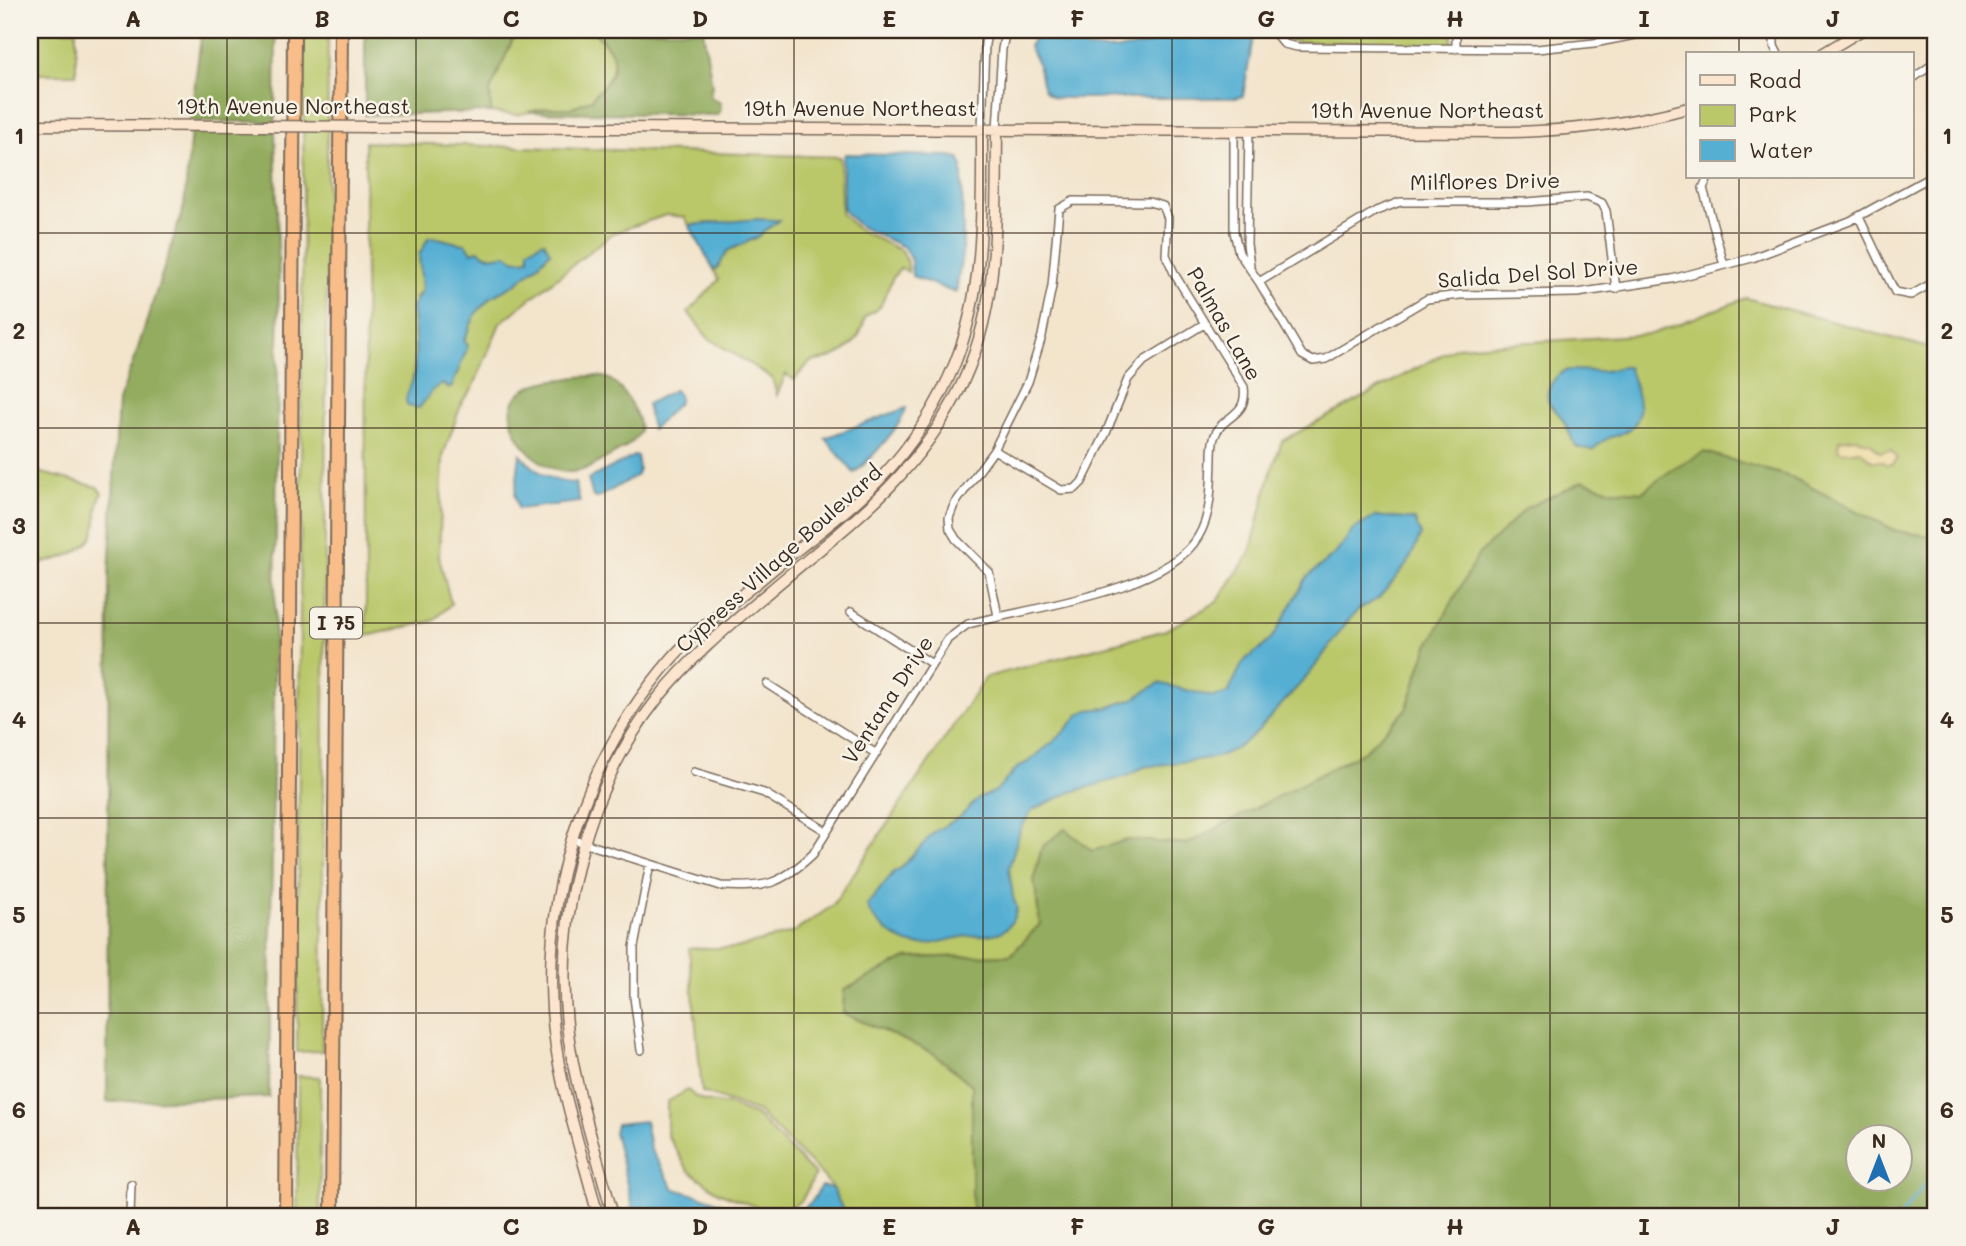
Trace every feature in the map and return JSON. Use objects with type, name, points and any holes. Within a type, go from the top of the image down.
[{"type":"highway","name":"I 75","points":[[286,1216],[294,30]]},
{"type":"highway","name":"I 75","points":[[332,1216],[341,30]]},
{"type":"street","points":[[982,129],[985,44],[988,30]]},
{"type":"street","points":[[997,129],[1002,49],[1006,30]]},
{"type":"street","points":[[1272,30],[1284,44],[1297,47],[1456,49],[1537,49],[1594,43],[1661,30]]},
{"type":"street","points":[[1456,30],[1456,49]]},
{"type":"street","points":[[1774,30],[1774,46],[1777,52]]},
{"type":"street","points":[[1825,52],[1862,30]]},
{"type":"street","points":[[1913,78],[1936,62]]},
{"type":"street","name":"19th Avenue Northeast","points":[[30,125],[1558,130],[1639,120],[1686,108]]},
{"type":"street","name":"Cypress Village Boulevard","points":[[598,1216],[562,1078],[552,1012],[551,960],[555,910],[571,839],[587,794],[614,740],[673,657],[710,622],[881,478],[921,428],[939,398],[955,364],[974,300],[982,236],[982,129]]},
{"type":"street","name":"Cypress Village Boulevard","points":[[613,1216],[576,1075],[569,1040],[565,989],[566,941],[572,896],[584,844],[629,740],[659,698],[698,654],[889,489],[920,454],[944,418],[968,367],[988,300],[996,237],[997,129]]},
{"type":"street","name":"Salida Del Sol Drive","points":[[1234,130],[1235,161],[1228,172],[1235,185],[1234,232],[1238,253],[1259,282],[1302,355],[1313,361],[1326,359],[1427,299],[1460,295],[1577,293],[1616,289],[1672,279],[1752,258],[1859,217],[1936,174]]},
{"type":"street","points":[[1249,130],[1247,244],[1250,270]]},
{"type":"street","points":[[1708,178],[1703,188],[1724,265]]},
{"type":"street","points":[[1235,185],[1248,185]]},
{"type":"street","name":"Milflores Drive","points":[[1259,282],[1376,211],[1399,202],[1527,202],[1587,197],[1602,203],[1606,211],[1616,289]]},
{"type":"street","points":[[1235,200],[1248,200]]},
{"type":"street","name":"Palmas Lane","points":[[994,450],[1028,382],[1042,336],[1052,286],[1059,209],[1073,201],[1149,202],[1163,206],[1168,218],[1166,255],[1175,275],[1244,387],[1245,398]]},
{"type":"street","points":[[1859,217],[1895,292],[1911,295],[1936,281]]},
{"type":"street","points":[[998,616],[989,572],[956,539],[950,529],[949,518],[954,505],[994,450],[1061,491],[1075,489],[1082,482],[1106,433],[1128,379],[1144,361],[1204,324]]},
{"type":"street","name":"Ventana Drive","points":[[571,839],[721,886],[746,887],[770,883],[791,875],[813,854],[948,639],[968,624],[1118,587],[1169,565],[1187,551],[1198,538],[1210,500],[1213,439],[1221,425],[1241,411],[1245,398]]},
{"type":"street","points":[[851,612],[932,664]]},
{"type":"street","points":[[767,684],[875,753]]},
{"type":"street","points":[[694,772],[764,793],[826,831]]},
{"type":"street","points":[[640,1050],[634,997],[634,947],[650,864]]},
{"type":"street","points":[[130,1216],[131,1184]]},
{"type":"green space","points":[[30,30],[76,30],[76,74],[30,74]]},
{"type":"green space","points":[[202,30],[276,30],[275,122],[190,121]]},
{"type":"green space","points":[[304,30],[328,30],[322,1051],[297,1052]]},
{"type":"green space","points":[[365,30],[517,30],[490,91],[491,112],[365,115]]},
{"type":"green space","points":[[517,30],[592,30],[613,52],[613,65],[602,88],[592,99],[571,108],[547,108],[516,115],[491,112],[490,91]]},
{"type":"green space","points":[[592,30],[703,30],[712,85],[710,97],[720,102],[721,109],[717,115],[528,112],[547,108],[571,108],[592,99],[603,87],[614,63],[605,43]]},
{"type":"green space","points":[[1277,30],[1452,30],[1452,44],[1298,42],[1286,40]]},
{"type":"green space","points":[[191,131],[275,131],[279,281],[269,1097],[107,1102],[109,575],[118,401],[184,206]]},
{"type":"green space","points":[[365,142],[840,157],[841,213],[857,229],[902,251],[908,272],[901,268],[893,277],[880,307],[865,317],[853,344],[830,358],[810,362],[794,380],[786,374],[777,395],[772,378],[708,338],[688,312],[719,280],[714,270],[718,268],[727,251],[756,238],[724,222],[689,225],[685,217],[666,215],[613,233],[500,323],[473,388],[462,402],[443,456],[439,557],[451,604],[433,621],[366,636]],"holes":[[[429,237],[466,244],[472,252],[478,250],[492,256],[507,254],[517,260],[529,259],[529,249],[537,246],[550,252],[514,285],[491,297],[476,313],[464,340],[468,346],[449,388],[442,384],[434,389],[419,408],[414,406],[412,381],[417,333],[415,298],[422,290],[419,255]]]},
{"type":"green space","points":[[1746,298],[1936,350],[1936,537],[1896,531],[1791,477],[1672,470],[1642,492],[1610,490],[1583,481],[1427,648],[1406,710],[1363,752],[1187,844],[1127,840],[1092,852],[1065,829],[1042,847],[1034,878],[1040,924],[1011,955],[906,958],[843,1013],[933,1053],[972,1085],[972,1216],[846,1216],[822,1175],[758,1112],[702,1092],[689,948],[736,948],[794,932],[832,906],[986,677],[1166,630],[1217,602],[1250,553],[1282,441],[1456,347],[1652,334]]},
{"type":"green space","points":[[577,377],[603,377],[616,384],[635,411],[640,432],[625,447],[590,467],[571,472],[557,470],[530,452],[513,425],[512,410],[516,397],[529,387]]},
{"type":"green space","points":[[1704,452],[1791,477],[1896,531],[1936,537],[1936,1216],[972,1216],[972,1085],[933,1053],[843,1013],[844,990],[906,958],[1011,955],[1040,924],[1034,878],[1042,847],[1065,829],[1092,851],[1127,840],[1187,844],[1363,752],[1406,710],[1427,648],[1478,555],[1526,508],[1583,481],[1610,490],[1642,492],[1672,470]]},
{"type":"green space","points":[[30,470],[97,487],[102,493],[98,502],[94,532],[84,546],[67,556],[47,562],[30,563]]},
{"type":"green space","points":[[298,1076],[320,1077],[320,1216],[297,1216]]},
{"type":"green space","points":[[688,1090],[704,1101],[729,1105],[756,1115],[815,1175],[802,1200],[783,1212],[776,1213],[718,1192],[688,1170],[667,1135],[667,1102]]},
{"type":"sand","points":[[1855,438],[1871,443],[1879,452],[1891,450],[1897,458],[1887,465],[1881,461],[1872,461],[1860,450],[1842,452],[1838,449],[1839,440]]},
{"type":"water","points":[[1188,30],[1251,30],[1253,39],[1243,96],[1055,98],[1043,87],[1037,62],[1029,46],[1035,37],[1088,48],[1132,48]]},
{"type":"water","points":[[845,154],[959,158],[962,165],[963,248],[956,293],[912,276],[911,260],[904,247],[859,226],[843,210]]},
{"type":"water","points":[[758,219],[779,220],[756,238],[727,251],[718,268],[714,270],[689,225]]},
{"type":"water","points":[[429,237],[466,244],[472,252],[478,250],[492,256],[507,254],[517,260],[529,259],[529,249],[544,241],[550,252],[514,285],[491,297],[476,313],[464,340],[468,346],[452,386],[449,388],[442,384],[434,389],[419,408],[408,406],[406,401],[415,365],[412,307],[422,290],[419,255]]},
{"type":"water","points":[[1628,367],[1634,384],[1639,402],[1637,419],[1625,432],[1605,440],[1593,450],[1576,447],[1563,421],[1549,402],[1551,385],[1567,370],[1602,371]]},
{"type":"water","points":[[674,390],[679,395],[679,402],[652,430],[647,404]]},
{"type":"water","points":[[906,408],[892,432],[854,473],[825,438]]},
{"type":"water","points":[[520,454],[544,475],[558,481],[575,483],[580,502],[518,509],[515,495]]},
{"type":"water","points":[[637,456],[637,475],[598,498],[593,497],[588,479]]},
{"type":"water","points":[[1376,516],[1415,520],[1421,535],[1409,561],[1378,599],[1359,609],[1347,622],[1310,673],[1255,734],[1237,748],[1218,757],[1144,767],[1127,776],[1069,793],[1032,810],[1020,830],[1009,868],[1017,908],[1009,926],[1003,931],[915,945],[897,938],[874,919],[867,905],[893,873],[901,868],[934,832],[960,817],[979,798],[996,791],[1018,767],[1059,737],[1079,715],[1088,710],[1106,708],[1133,699],[1159,683],[1214,697],[1228,693],[1242,664],[1275,634],[1307,577],[1336,553],[1353,530]]},
{"type":"water","points":[[645,1121],[650,1148],[674,1189],[707,1198],[750,1216],[635,1216],[614,1132],[616,1124]]},
{"type":"water","points":[[821,1186],[832,1188],[846,1216],[796,1216],[813,1200]]},
{"type":"waterway","points":[[1901,1216],[1936,1169]]}]
